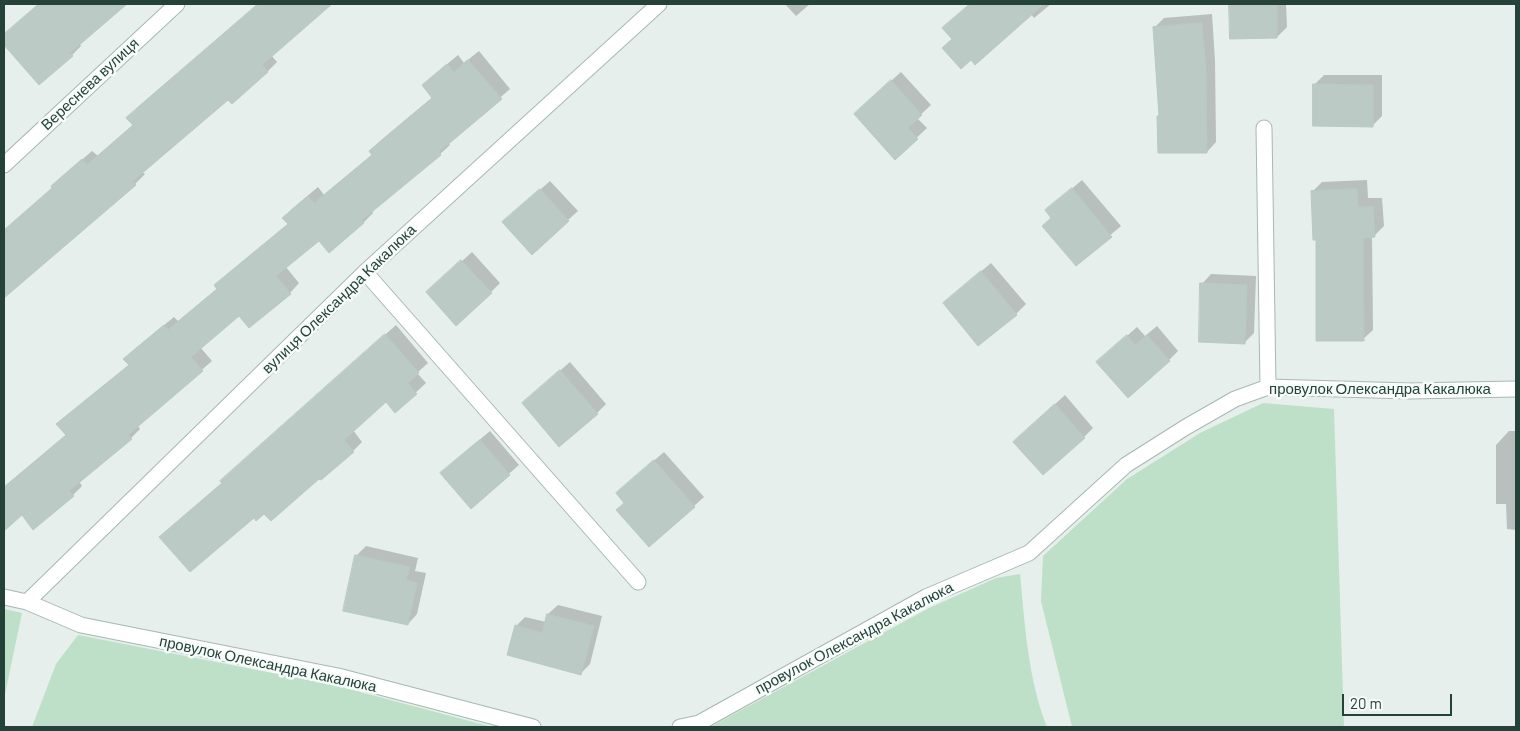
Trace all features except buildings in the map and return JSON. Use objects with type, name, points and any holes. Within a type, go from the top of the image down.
[{"type":"street","name":"Вереснева вулиця","points":[[4,165],[177,4]]},
{"type":"street","name":"вулиця Олександра Какалюка","points":[[27,602],[365,272],[659,4]]},
{"type":"street","points":[[1264,128],[1268,387]]},
{"type":"street","points":[[365,272],[638,582]]},
{"type":"street","name":"провулок Олександра Какалюка","points":[[680,727],[699,722],[926,597],[1029,553],[1126,466],[1235,398],[1268,387],[1409,391],[1516,389]]},
{"type":"street","name":"провулок Олександра Какалюка","points":[[4,597],[27,602],[81,626],[338,676],[533,727]]},
{"type":"green space","points":[[1263,403],[1334,409],[1344,727],[1072,727],[1041,601],[1043,556],[1127,479],[1200,433]]},
{"type":"green space","points":[[1020,574],[1031,671],[1047,727],[710,727],[929,608],[996,578]]},
{"type":"green space","points":[[4,609],[22,613],[4,699]]},
{"type":"green space","points":[[78,635],[334,685],[492,727],[32,727],[56,664]]}]
